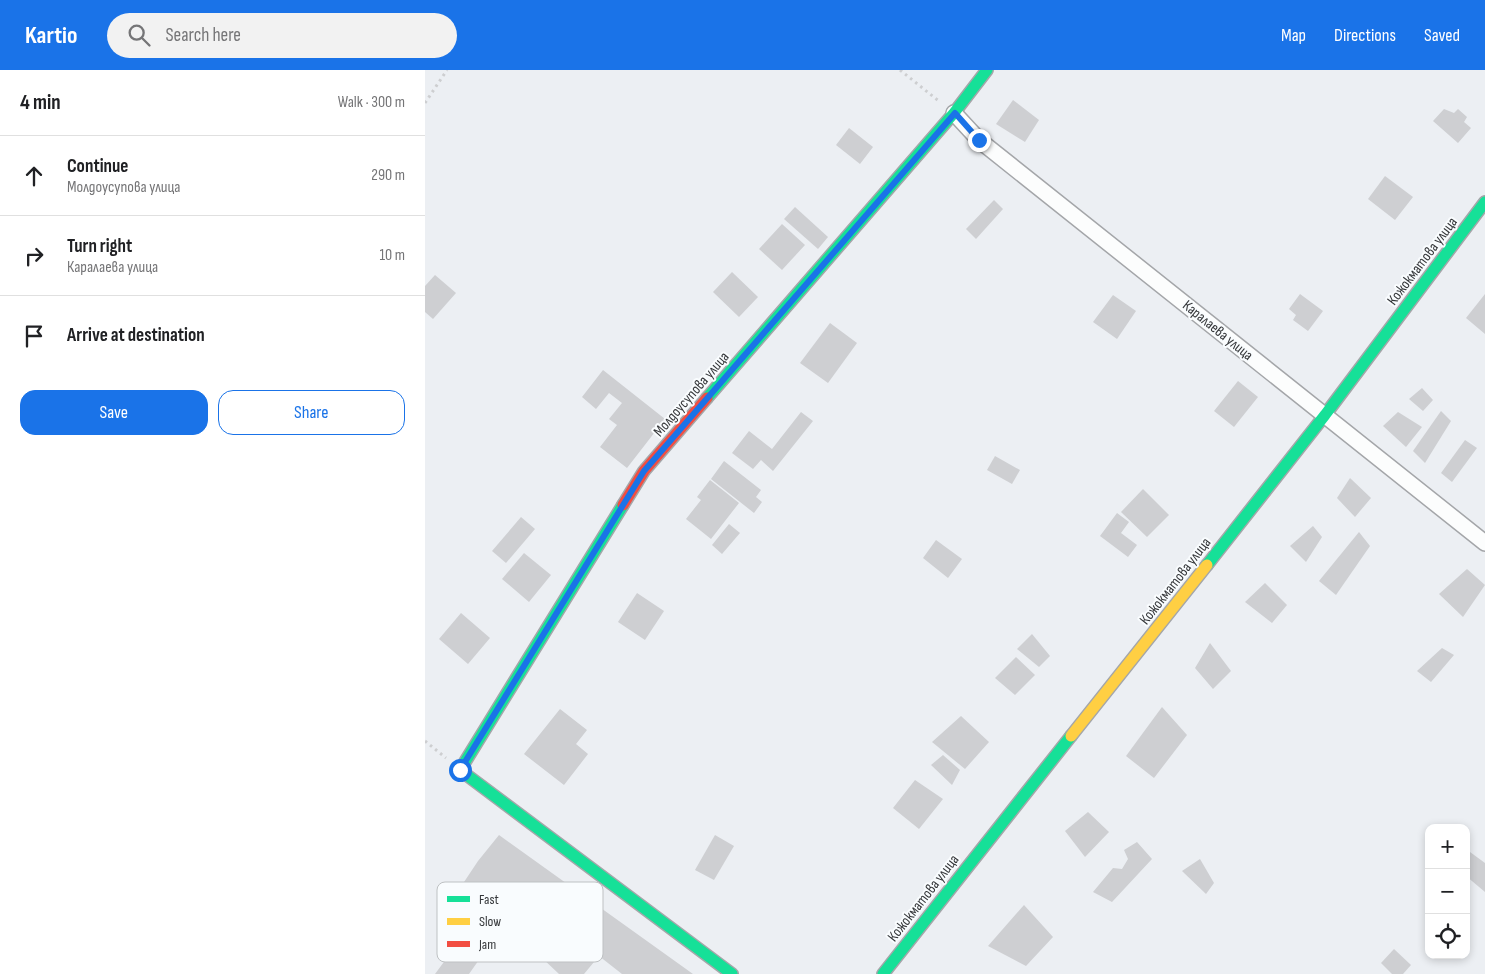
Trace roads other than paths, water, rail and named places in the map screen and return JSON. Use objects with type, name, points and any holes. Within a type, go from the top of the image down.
[{"type":"street","name":"Молдоусупова улица","points":[[732,974],[460,770],[644,471],[955,113],[987,70]]},
{"type":"street","name":"Каралаева улица","points":[[955,113],[979,140],[1485,543]]},
{"type":"street","name":"Кожокматова улица","points":[[883,974],[1325,415],[1485,202]]}]
